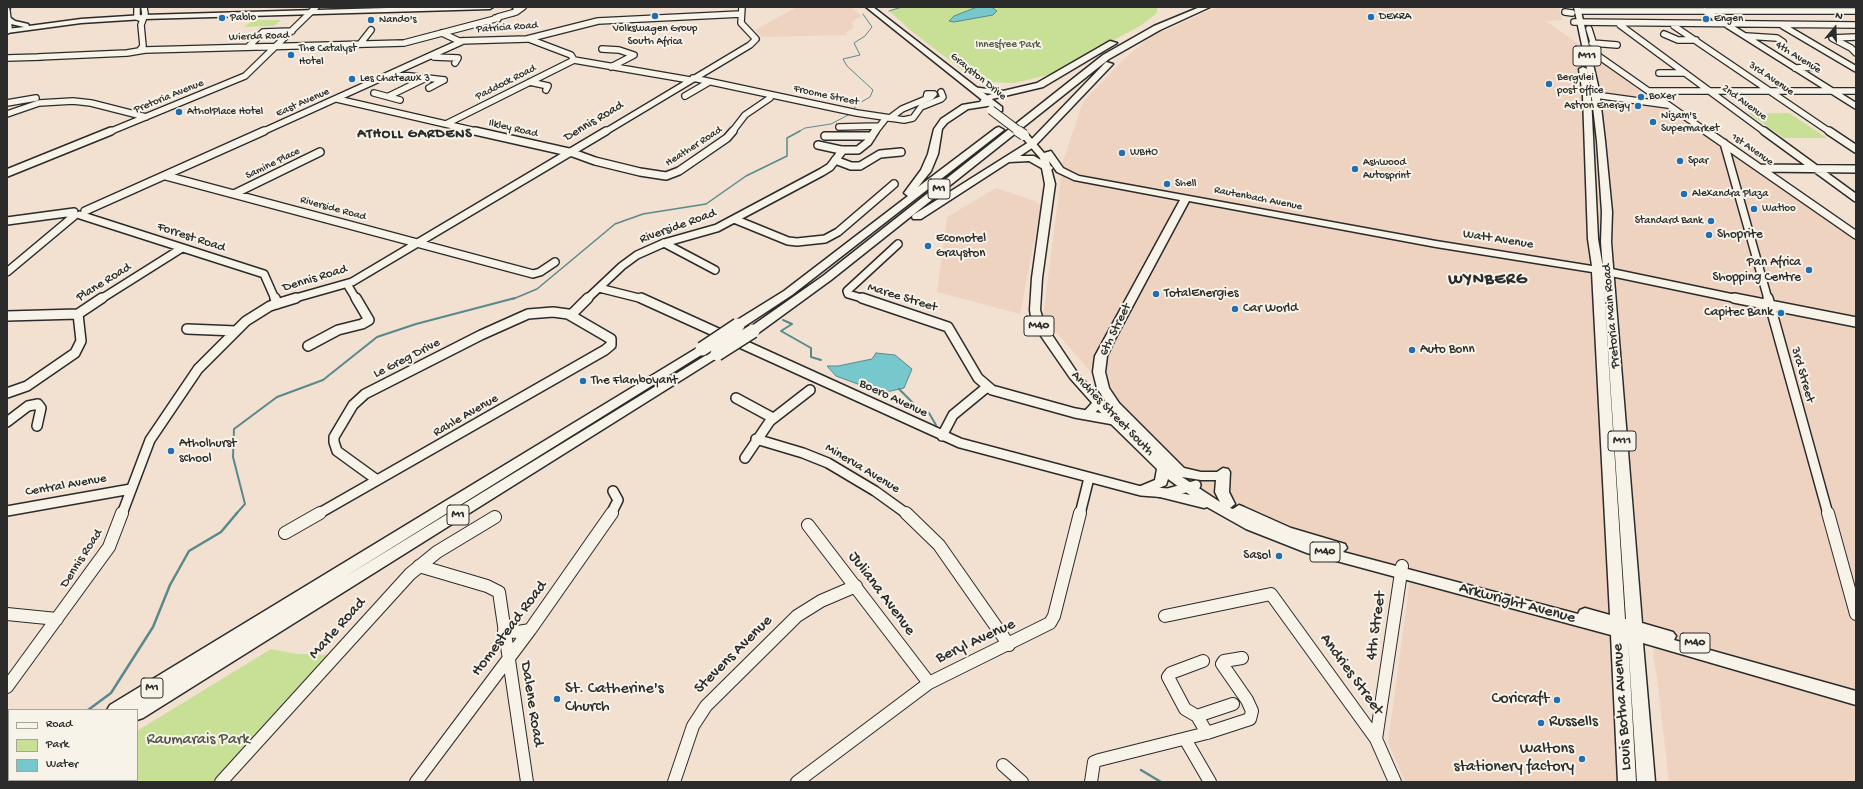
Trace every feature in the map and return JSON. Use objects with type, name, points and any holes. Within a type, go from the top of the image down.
[{"type":"highway","name":"M1","points":[[118,709],[702,349],[788,293],[1106,47],[1148,25],[1190,7]]},
{"type":"highway","name":"M1","points":[[138,712],[753,331],[840,268],[1106,57],[1157,28],[1206,7]]},
{"type":"highway","points":[[840,268],[1001,163],[1063,110],[1112,62],[1157,28]]},
{"type":"highway","points":[[965,107],[991,105],[1040,85],[1106,47]]},
{"type":"highway","points":[[864,235],[919,182],[931,161],[938,128],[947,118],[965,107],[971,100],[973,91],[1002,92],[1040,85]]},
{"type":"highway","points":[[1001,163],[1018,158],[1029,158],[1048,168]]},
{"type":"main road","points":[[7,30],[29,25],[140,13],[401,7]]},
{"type":"main road","points":[[314,9],[433,7]]},
{"type":"main road","points":[[314,9],[490,7]]},
{"type":"main road","points":[[860,7],[938,67]]},
{"type":"main road","name":"Grayston Drive","points":[[865,7],[938,67],[973,91]]},
{"type":"main road","name":"Grayston Drive","points":[[869,7],[919,45],[1048,152],[1056,166],[1064,173]]},
{"type":"main road","points":[[874,7],[919,45]]},
{"type":"main road","name":"Pretoria Main Road","points":[[1576,10],[1577,23],[1595,90],[1590,94]]},
{"type":"main road","points":[[7,30],[140,13]]},
{"type":"main road","points":[[8,15],[13,23],[29,25]]},
{"type":"main road","name":"Pretoria Main Road","points":[[1590,94],[1602,141],[1607,212],[1603,273],[1617,626]]},
{"type":"main road","name":"Pretoria Main Road","points":[[1590,94],[1593,239],[1603,273],[1636,632]]},
{"type":"main road","name":"Grayston Drive","points":[[1030,137],[1041,153],[1048,168]]},
{"type":"main road","name":"Andries Street South","points":[[1048,168],[1050,184],[1037,278],[1035,317],[1070,371],[1114,420],[1164,468],[1192,486]]},
{"type":"main road","points":[[1050,184],[1064,173]]},
{"type":"main road","name":"Rautenbach Avenue","points":[[1064,173],[1084,179],[1449,247]]},
{"type":"main road","name":"6th Street","points":[[1186,198],[1108,340],[1102,356],[1099,372],[1103,388],[1114,406],[1192,486]]},
{"type":"main road","name":"Watt Avenue","points":[[1449,247],[1463,251],[1603,273]]},
{"type":"main road","points":[[1141,490],[1161,482],[1164,468]]},
{"type":"main road","points":[[1161,493],[1223,506],[1220,474],[1201,476],[1180,472]]},
{"type":"main road","name":"Arkwright Avenue","points":[[1192,486],[1223,506],[1286,531],[1402,569],[1617,626],[1856,698]]},
{"type":"main road","name":"Arkwright Avenue","points":[[1402,569],[1596,617],[1617,626]]},
{"type":"main road","points":[[1596,617],[1608,612],[1616,606]]},
{"type":"main road","points":[[1634,611],[1659,634]]},
{"type":"main road","name":"Louis Botha Avenue","points":[[1617,626],[1627,782]]},
{"type":"main road","name":"Arkwright Avenue","points":[[1636,632],[1659,634],[1856,689]]},
{"type":"main road","name":"Louis Botha Avenue","points":[[1636,632],[1646,782]]},
{"type":"street","name":"Wierda Road","points":[[7,58],[248,47],[276,44],[360,44],[407,42],[499,18],[523,7]]},
{"type":"street","points":[[741,14],[742,7]]},
{"type":"street","points":[[1699,7],[1728,25]]},
{"type":"street","points":[[1803,7],[1856,37]]},
{"type":"street","name":"Pretoria Avenue","points":[[7,173],[246,76],[276,44],[292,31],[314,9]]},
{"type":"street","points":[[1576,10],[1856,11]]},
{"type":"street","points":[[140,13],[142,51]]},
{"type":"street","name":"Patricia Road","points":[[442,33],[455,40],[463,41],[529,39],[598,21],[691,18],[741,14]]},
{"type":"street","name":"Dennis Road","points":[[7,687],[109,547],[150,440],[205,360],[236,331],[260,311],[277,304],[347,284],[754,42],[755,37],[741,23],[741,14]]},
{"type":"street","points":[[7,30],[8,15]]},
{"type":"street","points":[[1577,23],[1837,26]]},
{"type":"street","points":[[1577,23],[1674,26],[1856,26]]},
{"type":"street","name":"2nd Avenue","points":[[1620,25],[1856,198]]},
{"type":"street","name":"4th Avenue","points":[[1728,25],[1856,106]]},
{"type":"street","name":"3rd Avenue","points":[[1674,26],[1856,149]]},
{"type":"street","points":[[1783,26],[1856,69]]},
{"type":"street","points":[[1589,29],[1592,44],[1617,44],[1624,49]]},
{"type":"street","points":[[360,44],[371,30]]},
{"type":"street","points":[[248,47],[263,32],[292,31]]},
{"type":"street","points":[[1664,34],[1678,40],[1696,40]]},
{"type":"street","points":[[1744,36],[1777,38],[1783,42],[1781,43],[1783,45]]},
{"type":"street","points":[[1856,37],[1832,38],[1851,48],[1856,53]]},
{"type":"street","name":"Froome Street","points":[[529,39],[569,54],[574,60],[709,82],[857,113],[888,118],[913,118],[921,107],[942,97],[941,92]]},
{"type":"street","points":[[254,41],[276,44]]},
{"type":"street","name":"East Avenue","points":[[78,213],[166,176],[463,41]]},
{"type":"street","name":"1st Avenue","points":[[1592,44],[1597,55],[1672,105],[1856,235]]},
{"type":"street","points":[[602,49],[619,50],[634,54],[611,67]]},
{"type":"street","points":[[432,56],[458,58],[455,63]]},
{"type":"street","points":[[1834,56],[1856,56]]},
{"type":"street","name":"Paddock Road","points":[[446,124],[574,60]]},
{"type":"street","points":[[1795,68],[1816,67]]},
{"type":"street","points":[[1659,72],[1685,73]]},
{"type":"street","points":[[393,74],[444,80],[429,88]]},
{"type":"street","points":[[389,96],[426,78]]},
{"type":"street","points":[[530,82],[549,87],[546,90]]},
{"type":"street","points":[[685,96],[709,82]]},
{"type":"street","points":[[1650,91],[1856,92]]},
{"type":"street","points":[[374,93],[400,100]]},
{"type":"street","points":[[1590,94],[1672,105]]},
{"type":"street","points":[[7,103],[36,98]]},
{"type":"street","name":"Heather Road","points":[[662,176],[676,172],[726,138],[745,115],[770,98]]},
{"type":"street","name":"Ilkley Road","points":[[337,99],[569,152],[594,161],[662,176]]},
{"type":"street","points":[[818,145],[843,150],[860,149],[879,126],[888,118],[902,109],[926,99]]},
{"type":"street","points":[[8,114],[39,104],[73,101],[92,103],[146,117]]},
{"type":"street","points":[[891,107],[902,109]]},
{"type":"street","points":[[839,127],[879,126]]},
{"type":"street","points":[[825,136],[872,136]]},
{"type":"street","name":"3rd Street","points":[[1724,143],[1856,614]]},
{"type":"street","name":"Riverside Road","points":[[571,315],[628,261],[664,243],[708,232],[734,219],[830,167],[843,150]]},
{"type":"street","name":"Samine Place","points":[[234,194],[320,152]]},
{"type":"street","points":[[835,160],[851,166],[860,166],[867,163],[877,155],[901,152]]},
{"type":"street","points":[[1760,168],[1856,169]]},
{"type":"street","name":"Riverside Road","points":[[166,176],[416,244],[535,274],[555,262]]},
{"type":"street","points":[[734,219],[788,240],[797,242],[824,239],[838,232],[894,184]]},
{"type":"street","points":[[7,272],[78,213]]},
{"type":"street","name":"Forrest Road","points":[[7,221],[78,213],[264,274],[277,304]]},
{"type":"street","points":[[664,243],[715,270]]},
{"type":"street","name":"Maree Street","points":[[898,244],[852,284],[847,293],[857,298],[931,320],[948,327],[973,370],[987,388]]},
{"type":"street","name":"Plane Road","points":[[7,393],[27,386],[71,357],[78,349],[81,341],[80,320],[78,314],[182,248]]},
{"type":"street","name":"Watt Avenue","points":[[1603,273],[1670,288],[1678,286],[1856,322]]},
{"type":"street","points":[[308,346],[338,330],[362,324],[369,320],[347,284]]},
{"type":"street","name":"Boero Avenue","points":[[599,288],[640,298],[942,436],[980,449],[1089,478],[1141,490],[1161,493],[1192,486]]},
{"type":"street","name":"Watt Avenue","points":[[1769,304],[1856,318]]},
{"type":"street","name":"Le Greg Drive","points":[[378,480],[337,451],[334,447],[334,437],[356,401],[375,389],[518,317],[541,312],[571,315]]},
{"type":"street","points":[[7,316],[78,314]]},
{"type":"street","name":"Rahle Avenue","points":[[285,533],[611,345],[612,341],[609,338],[571,315]]},
{"type":"street","points":[[187,329],[236,331]]},
{"type":"street","points":[[942,436],[953,415],[987,388],[1005,395],[1086,415],[1114,420]]},
{"type":"street","points":[[745,458],[756,439],[773,418],[810,390]]},
{"type":"street","points":[[736,398],[773,418]]},
{"type":"street","points":[[1086,415],[1098,402]]},
{"type":"street","points":[[7,422],[24,408],[32,404],[38,404],[41,408],[37,426]]},
{"type":"street","name":"Minerva Avenue","points":[[756,439],[803,453],[828,463],[875,490],[903,511],[925,530],[938,545],[1008,645]]},
{"type":"street","name":"Beryl Avenue","points":[[797,782],[929,683],[1046,626],[1052,620],[1089,478]]},
{"type":"street","name":"Central Avenue","points":[[7,511],[131,489]]},
{"type":"street","name":"Homestead Road","points":[[416,782],[530,630],[614,510],[618,500],[613,491]]},
{"type":"street","name":"Marle Road","points":[[221,782],[419,566],[437,552],[495,517]]},
{"type":"street","name":"Juliana Avenue","points":[[808,525],[929,683]]},
{"type":"street","name":"Dalene Road","points":[[419,566],[497,590],[500,596],[527,782]]},
{"type":"street","name":"4th Street","points":[[1376,739],[1402,569]]},
{"type":"street","name":"Stevens Avenue","points":[[674,782],[693,726],[706,706],[797,616],[821,601],[856,586]]},
{"type":"street","name":"Andries Street","points":[[1165,616],[1271,594],[1376,739],[1395,782]]},
{"type":"street","points":[[7,614],[57,619]]},
{"type":"street","points":[[504,631],[518,632],[530,630]]},
{"type":"street","points":[[1091,782],[1094,762],[1099,760],[1185,739],[1242,723],[1250,719],[1252,711],[1250,706],[1222,664],[1224,661],[1242,658]]},
{"type":"street","points":[[1202,661],[1171,673],[1168,677],[1185,709],[1197,716],[1207,733]]},
{"type":"street","points":[[1197,716],[1233,704]]},
{"type":"street","points":[[1185,739],[1210,782]]},
{"type":"street","points":[[1003,765],[1022,782]]},
{"type":"shaded area","points":[[797,7],[851,7],[862,16],[854,20],[852,23],[854,28],[846,32],[847,35],[762,37],[755,30]]},
{"type":"shaded area","points":[[1221,7],[1559,7],[1562,20],[1546,21],[1856,239],[1856,782],[1669,782],[1657,678],[1653,657],[1654,647],[1610,635],[1622,782],[1405,782],[1388,742],[1410,580],[1293,549],[1196,493],[1043,317],[1063,161],[1083,102],[1126,57],[1159,30],[1165,31],[1205,12]]},
{"type":"shaded area","points":[[996,188],[1035,201],[1041,206],[1020,314],[937,292],[947,217]]},
{"type":"green space","name":"Innesfree Park","points":[[902,7],[1157,7],[1157,13],[1140,26],[1095,50],[1060,72],[1014,83],[987,82],[969,75],[915,34],[889,11]]},
{"type":"green space","points":[[254,20],[281,20],[274,26],[244,27]]},
{"type":"green space","points":[[1748,113],[1789,113],[1827,138],[1784,138]]},
{"type":"green space","name":"Raumarais Park","points":[[271,649],[298,654],[332,655],[215,782],[54,782],[138,781],[138,730]]},
{"type":"water","points":[[977,7],[991,7],[997,11],[993,15],[954,22],[949,21],[954,16]]},
{"type":"water","points":[[876,353],[895,355],[912,369],[904,388],[882,393],[836,376],[827,366],[838,366],[872,359]]},
{"type":"waterway","points":[[889,11],[902,7]]},
{"type":"waterway","points":[[798,132],[805,128],[831,124],[852,113],[856,105],[870,97],[873,90],[847,66],[843,59],[860,55],[854,43],[865,36],[872,27],[863,14]]},
{"type":"waterway","points":[[513,299],[537,289],[615,224],[643,214],[706,204],[746,176],[787,156],[787,138],[800,131]]},
{"type":"waterway","points":[[236,514],[245,504],[233,457],[234,429],[277,397],[323,380],[377,337],[416,324],[515,298]]},
{"type":"waterway","points":[[783,320],[792,324],[781,331],[811,348],[811,357],[821,360]]},
{"type":"waterway","points":[[899,389],[915,405],[929,413],[936,425]]},
{"type":"waterway","points":[[89,709],[111,693],[153,627],[170,585],[189,551],[221,532],[237,513]]},
{"type":"waterway","points":[[1141,770],[1161,782]]},
{"type":"place","name":"Volkswagen Group South Africa","points":[[655,16]]},
{"type":"place","name":"DEKRA","points":[[1371,17]]},
{"type":"place","name":"Pablo","points":[[222,18]]},
{"type":"place","name":"Engen","points":[[1706,19]]},
{"type":"place","name":"Nando's","points":[[371,20]]},
{"type":"place","name":"The Catalyst Hotel","points":[[291,55]]},
{"type":"place","name":"Les Chateaux 3","points":[[352,79]]},
{"type":"place","name":"Bergvlei post office","points":[[1549,84]]},
{"type":"place","name":"Boxer","points":[[1641,97]]},
{"type":"place","name":"Astron Energy","points":[[1638,106]]},
{"type":"place","name":"AtholPlace Hotel","points":[[179,112]]},
{"type":"place","name":"Nizam's Supermarket","points":[[1653,122]]},
{"type":"place","name":"WBHO","points":[[1122,153]]},
{"type":"place","name":"Spar","points":[[1680,161]]},
{"type":"place","name":"Ashwood Autosprint","points":[[1355,169]]},
{"type":"place","name":"Shell","points":[[1167,184]]},
{"type":"place","name":"Alexandra Plaza","points":[[1684,194]]},
{"type":"place","name":"Watloo","points":[[1754,209]]},
{"type":"place","name":"Standard Bank","points":[[1711,221]]},
{"type":"place","name":"Shoprite","points":[[1709,235]]},
{"type":"place","name":"Ecomotel Grayston","points":[[928,246]]},
{"type":"place","name":"Pan Africa Shopping Centre","points":[[1809,270]]},
{"type":"place","name":"TotalEnergies","points":[[1156,294]]},
{"type":"place","name":"Car World","points":[[1235,309]]},
{"type":"place","name":"Capitec Bank","points":[[1781,313]]},
{"type":"place","name":"Auto Bonn","points":[[1412,350]]},
{"type":"place","name":"The Flamboyant","points":[[583,381]]},
{"type":"place","name":"Atholhurst school","points":[[171,451]]},
{"type":"place","name":"Sasol","points":[[1279,556]]},
{"type":"place","name":"St. Catherine's Church","points":[[557,699]]},
{"type":"place","name":"Coricraft","points":[[1557,700]]},
{"type":"place","name":"Russells","points":[[1541,723]]},
{"type":"place","name":"Waltons stationery factory","points":[[1582,759]]},
{"type":"district","name":"ATHOLL GARDENS","points":[[415,135]]},
{"type":"district","name":"WYNBERG","points":[[1488,280]]}]
